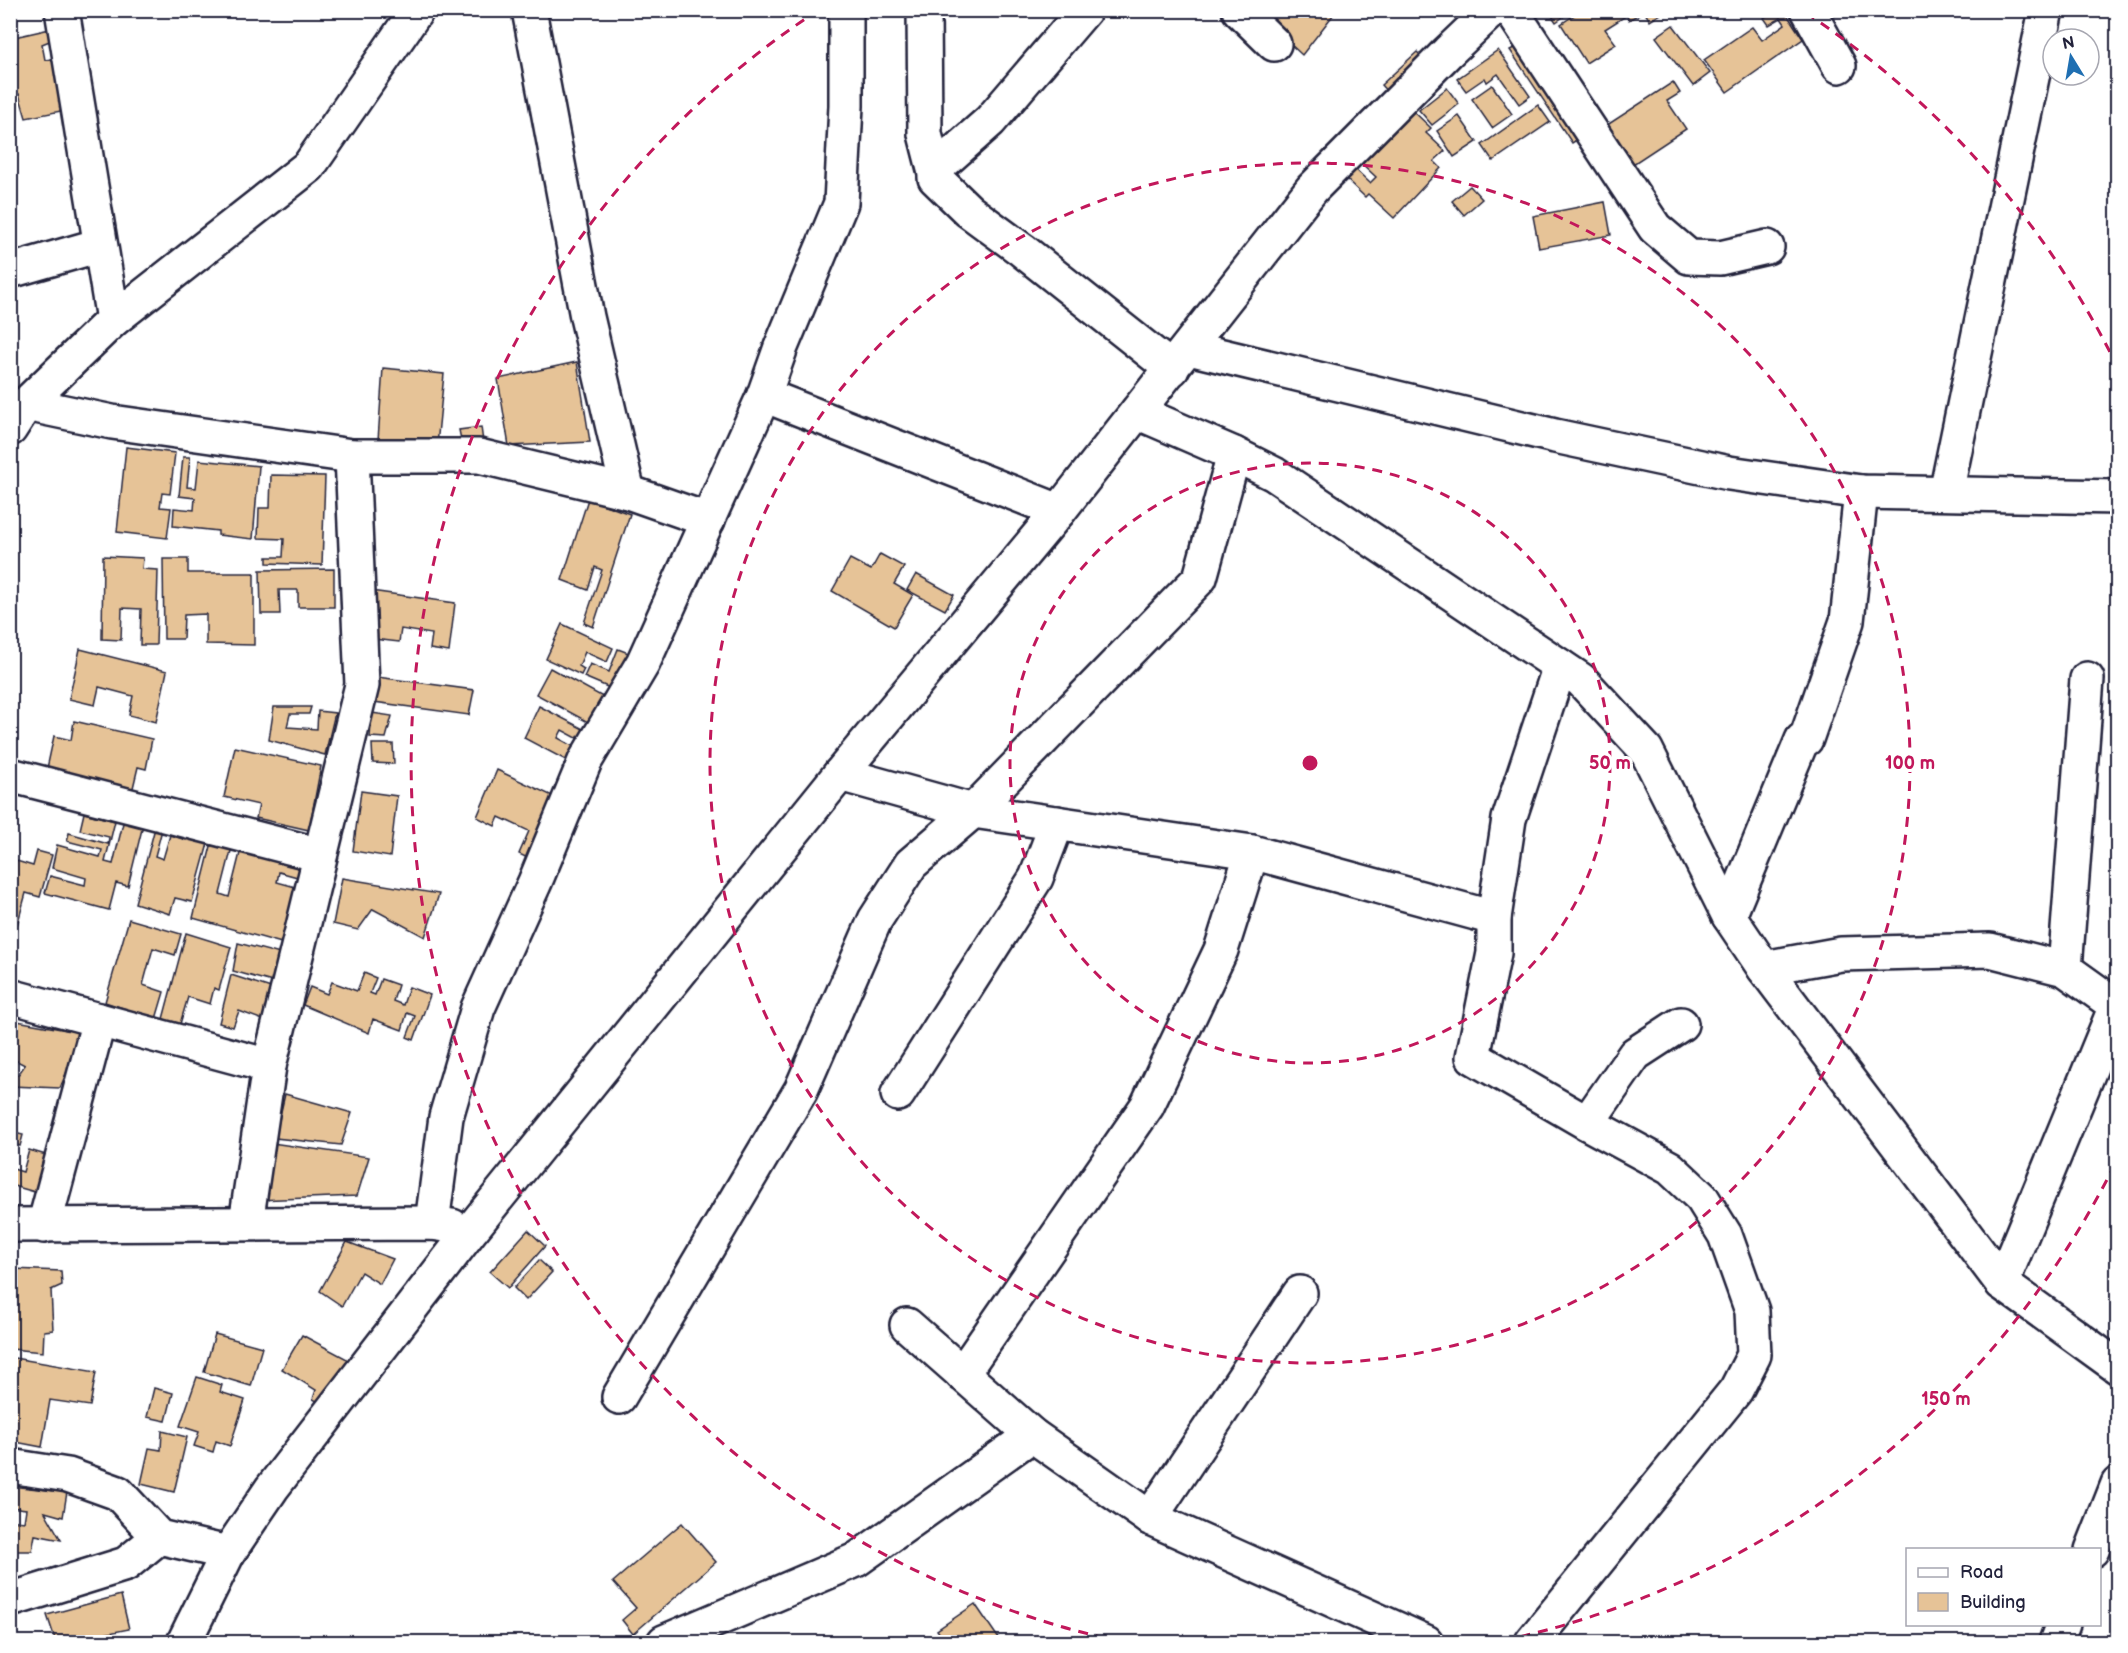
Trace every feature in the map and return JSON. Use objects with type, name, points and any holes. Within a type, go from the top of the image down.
[{"type":"street","points":[[62,10],[113,320]]},
{"type":"street","points":[[18,416],[113,320],[309,166],[417,10]]},
{"type":"street","points":[[529,10],[586,317],[628,492]]},
{"type":"street","points":[[432,1223],[446,1117],[478,1008],[535,882],[585,761],[643,663],[708,520],[764,395],[781,347],[841,203],[846,106],[846,10]]},
{"type":"street","points":[[924,10],[925,134],[935,178],[969,211],[1022,250],[1180,358],[1729,473],[1861,492],[2118,497]]},
{"type":"street","points":[[935,173],[938,167],[990,121],[1085,10]]},
{"type":"street","points":[[1239,10],[1274,44]]},
{"type":"street","points":[[1448,52],[1462,10]]},
{"type":"street","points":[[184,1642],[228,1553],[272,1488],[472,1229],[840,774],[1059,511],[1312,189],[1492,10]]},
{"type":"street","points":[[1511,10],[1655,228],[1689,257],[1720,258],[1767,247]]},
{"type":"street","points":[[1808,10],[1839,66]]},
{"type":"street","points":[[1946,493],[2046,10]]},
{"type":"street","points":[[10,271],[100,245]]},
{"type":"street","points":[[764,395],[1059,511]]},
{"type":"street","points":[[1137,412],[1274,474],[1581,680],[1646,750],[1729,916],[1764,968],[2002,1282],[2118,1367]]},
{"type":"street","points":[[18,416],[112,422],[352,456],[479,456],[628,492],[708,520]]},
{"type":"street","points":[[619,1397],[801,1090],[875,920],[911,864],[973,811],[1200,578],[1234,454]]},
{"type":"street","points":[[246,1223],[269,1066],[362,685],[352,456]]},
{"type":"street","points":[[1729,916],[1802,740],[1806,739],[1847,621],[1861,492]]},
{"type":"street","points":[[1532,1642],[1736,1390],[1754,1355],[1752,1311],[1725,1235],[1702,1198],[1670,1168],[1473,1058],[1494,953],[1494,918],[1509,819],[1560,666]]},
{"type":"street","points":[[2064,969],[2086,679]]},
{"type":"street","points":[[840,774],[973,811],[1252,852],[1494,918]]},
{"type":"street","points":[[10,775],[320,855]]},
{"type":"street","points":[[898,1094],[1036,878],[1057,823]]},
{"type":"street","points":[[962,1374],[1147,1106],[1221,950],[1252,852]]},
{"type":"street","points":[[1764,968],[1841,954],[1990,950],[2064,969],[2117,1007],[2002,1282]]},
{"type":"street","points":[[10,996],[269,1066]]},
{"type":"street","points":[[44,1226],[99,1020]]},
{"type":"street","points":[[1587,1123],[1635,1054],[1681,1024]]},
{"type":"street","points":[[10,1225],[432,1223],[472,1229]]},
{"type":"street","points":[[1150,1518],[1300,1293]]},
{"type":"street","points":[[907,1325],[1032,1435],[1150,1518],[1426,1642]]},
{"type":"street","points":[[664,1642],[856,1560],[1032,1435]]},
{"type":"street","points":[[10,1466],[68,1475],[118,1493],[159,1537],[228,1553]]},
{"type":"street","points":[[2093,1548],[2118,1484]]},
{"type":"street","points":[[10,1600],[126,1564],[159,1537]]},
{"type":"street","points":[[2056,1642],[2062,1626]]},
{"type":"building","points":[[1254,10],[1337,10],[1302,55]]},
{"type":"building","points":[[1548,10],[1573,10],[1556,22]]},
{"type":"building","points":[[1582,10],[1667,10],[1650,21],[1644,11],[1629,20],[1627,15],[1605,29],[1616,44],[1586,63],[1561,24]]},
{"type":"building","points":[[1775,10],[1784,10],[1803,39],[1727,92],[1704,60],[1752,27],[1762,40],[1785,24],[1781,18],[1769,25],[1764,18]]},
{"type":"building","points":[[1673,25],[1710,73],[1693,86],[1656,37]]},
{"type":"building","points":[[50,29],[52,40],[42,44],[45,60],[58,58],[66,110],[26,118],[19,94],[10,98],[10,38]]},
{"type":"building","points":[[1504,29],[1602,124],[1572,143],[1510,50],[1516,47]]},
{"type":"building","points":[[1498,50],[1530,96],[1519,104],[1498,74],[1487,82],[1485,78],[1466,91],[1457,79]]},
{"type":"building","points":[[1417,52],[1425,60],[1389,94],[1381,85]]},
{"type":"building","points":[[1673,82],[1680,93],[1667,101],[1686,129],[1624,170],[1598,131]]},
{"type":"building","points":[[1492,85],[1512,114],[1492,128],[1472,99]]},
{"type":"building","points":[[1447,88],[1459,104],[1432,125],[1419,110]]},
{"type":"building","points":[[1538,105],[1550,122],[1493,161],[1482,145]]},
{"type":"building","points":[[1409,107],[1431,128],[1426,133],[1445,151],[1434,161],[1441,168],[1394,218],[1368,194],[1365,197],[1344,177],[1353,167],[1370,183],[1376,177],[1359,161]]},
{"type":"building","points":[[1459,116],[1477,142],[1454,157],[1437,131]]},
{"type":"building","points":[[1470,186],[1482,199],[1464,215],[1452,201]]},
{"type":"building","points":[[1605,202],[1611,235],[1539,248],[1533,216]]},
{"type":"building","points":[[577,362],[590,442],[509,446],[498,379]]},
{"type":"building","points":[[383,368],[444,374],[437,445],[378,440]]},
{"type":"building","points":[[481,427],[483,442],[462,445],[459,430]]},
{"type":"building","points":[[126,447],[175,453],[170,494],[162,493],[160,507],[171,508],[167,538],[117,532]]},
{"type":"building","points":[[183,457],[190,457],[187,487],[196,488],[199,460],[259,466],[253,539],[218,535],[218,531],[173,526],[174,508],[194,510],[195,498],[179,496]]},
{"type":"building","points":[[271,475],[325,476],[322,565],[267,563],[267,557],[283,557],[284,539],[258,538],[259,508],[270,508]]},
{"type":"building","points":[[588,499],[630,514],[593,627],[584,623],[602,570],[595,567],[588,590],[562,580]]},
{"type":"building","points":[[880,554],[904,567],[894,584],[913,595],[894,627],[832,591],[850,559],[871,570]]},
{"type":"building","points":[[103,556],[143,558],[142,569],[158,570],[156,645],[140,645],[141,609],[122,608],[121,640],[102,639]]},
{"type":"building","points":[[163,559],[188,559],[188,573],[254,573],[254,645],[206,644],[206,614],[184,615],[183,639],[164,639]]},
{"type":"building","points":[[334,569],[334,607],[298,607],[298,590],[279,590],[280,614],[261,614],[260,570]]},
{"type":"building","points":[[916,574],[954,595],[945,610],[907,590]]},
{"type":"building","points":[[371,591],[455,603],[449,652],[430,649],[432,634],[401,629],[399,642],[365,638]]},
{"type":"building","points":[[562,624],[613,648],[607,662],[585,652],[579,666],[584,669],[581,675],[546,659]]},
{"type":"building","points":[[80,649],[167,671],[156,722],[129,715],[133,696],[99,687],[95,705],[69,699]]},
{"type":"building","points":[[618,649],[639,657],[617,691],[584,677],[590,664],[609,672]]},
{"type":"building","points":[[550,668],[612,702],[599,728],[536,694]]},
{"type":"building","points":[[377,677],[474,690],[469,715],[374,702]]},
{"type":"building","points":[[539,706],[593,734],[588,744],[562,730],[558,738],[584,752],[577,766],[524,738]]},
{"type":"building","points":[[274,707],[311,707],[309,714],[290,714],[287,727],[317,729],[318,711],[335,713],[325,755],[269,740]]},
{"type":"building","points":[[372,713],[392,716],[386,738],[370,737]]},
{"type":"building","points":[[74,721],[152,739],[146,769],[138,767],[132,792],[46,773],[54,736],[71,740]]},
{"type":"building","points":[[372,744],[393,744],[394,764],[373,763]]},
{"type":"building","points":[[235,747],[321,766],[309,830],[256,818],[259,805],[224,797]]},
{"type":"building","points":[[497,770],[559,799],[532,860],[519,854],[529,831],[499,817],[495,826],[477,817]]},
{"type":"building","points":[[361,791],[397,796],[390,857],[353,851]]},
{"type":"building","points":[[84,813],[115,821],[105,862],[113,864],[124,819],[143,825],[128,886],[116,883],[109,910],[45,893],[50,876],[85,885],[86,878],[52,868],[57,845],[100,857],[102,850],[67,841],[69,833],[108,844],[109,837],[80,830]]},
{"type":"building","points":[[156,824],[163,826],[155,856],[163,859],[170,835],[186,840],[188,833],[209,840],[192,902],[175,898],[170,914],[135,903]]},
{"type":"building","points":[[212,842],[232,847],[220,894],[229,897],[241,849],[303,867],[301,878],[279,872],[277,882],[299,888],[285,944],[193,918]]},
{"type":"building","points":[[37,851],[52,855],[40,897],[26,893],[10,951],[10,859],[33,866]]},
{"type":"building","points":[[342,878],[439,894],[425,937],[373,909],[358,930],[333,924]]},
{"type":"building","points":[[129,919],[181,934],[175,955],[153,948],[143,985],[164,992],[156,1019],[105,1002]]},
{"type":"building","points":[[186,933],[231,947],[219,990],[214,988],[210,1004],[188,997],[180,1024],[163,1019]]},
{"type":"building","points":[[238,943],[284,955],[276,983],[233,971]]},
{"type":"building","points":[[364,973],[376,978],[370,993],[375,995],[381,979],[398,985],[393,1001],[403,1005],[409,987],[430,995],[414,1040],[407,1037],[415,1016],[407,1013],[402,1030],[373,1019],[369,1033],[303,1005],[310,987],[327,994],[332,982],[357,991]]},
{"type":"building","points":[[231,975],[271,988],[263,1020],[239,1011],[233,1027],[219,1023]]},
{"type":"building","points":[[17,1021],[83,1033],[60,1088],[10,1086],[10,1074],[18,1075],[25,1065],[11,1058]]},
{"type":"building","points":[[285,1094],[352,1113],[341,1145],[275,1138]]},
{"type":"building","points":[[10,1132],[23,1135],[20,1146],[10,1143]]},
{"type":"building","points":[[272,1143],[369,1157],[357,1196],[257,1200]]},
{"type":"building","points":[[29,1150],[46,1155],[35,1192],[10,1185],[10,1168],[23,1172]]},
{"type":"building","points":[[528,1230],[545,1246],[508,1288],[490,1272]]},
{"type":"building","points":[[347,1242],[393,1259],[380,1284],[361,1272],[342,1306],[320,1291]]},
{"type":"building","points":[[539,1260],[552,1272],[526,1300],[514,1288]]},
{"type":"building","points":[[12,1269],[61,1271],[62,1285],[51,1290],[53,1330],[44,1331],[43,1352],[11,1349]]},
{"type":"building","points":[[215,1334],[262,1347],[251,1386],[204,1372]]},
{"type":"building","points":[[302,1335],[349,1360],[324,1405],[313,1399],[316,1390],[282,1369]]},
{"type":"building","points":[[14,1358],[96,1372],[90,1406],[50,1400],[42,1447],[10,1441],[10,1379]]},
{"type":"building","points":[[197,1377],[222,1385],[220,1392],[245,1400],[230,1446],[216,1441],[213,1452],[194,1446],[199,1432],[180,1426]]},
{"type":"building","points":[[154,1388],[173,1393],[166,1421],[147,1417]]},
{"type":"building","points":[[162,1431],[187,1437],[174,1492],[141,1484],[149,1448],[161,1450]]},
{"type":"building","points":[[10,1486],[67,1492],[63,1517],[45,1512],[61,1540],[35,1535],[32,1551],[10,1551],[10,1520],[24,1522],[26,1509],[10,1507]]},
{"type":"building","points":[[682,1523],[716,1562],[633,1634],[622,1620],[636,1608],[613,1582]]},
{"type":"building","points":[[121,1595],[129,1629],[99,1635],[101,1642],[56,1642],[47,1615]]},
{"type":"building","points":[[975,1604],[1001,1642],[946,1642],[937,1630]]}]
